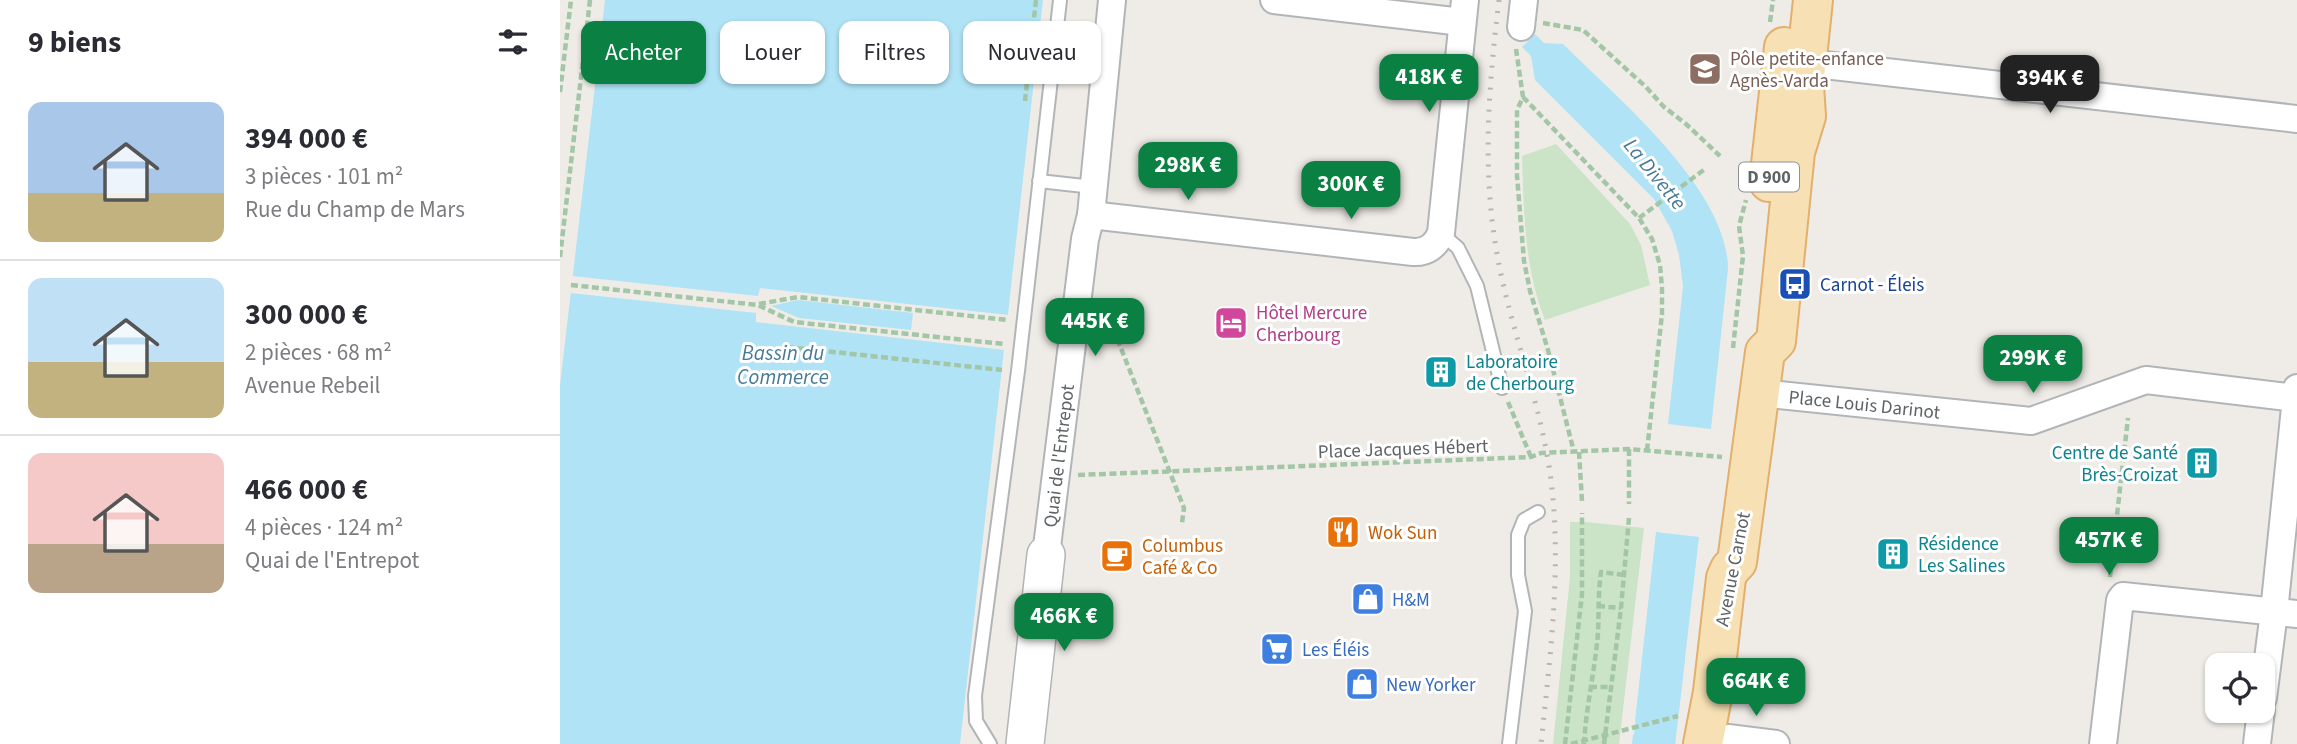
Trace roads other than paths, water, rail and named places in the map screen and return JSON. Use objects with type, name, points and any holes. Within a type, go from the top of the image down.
[{"type":"main road","name":"Avenue Carnot","points":[[1749,351],[1757,341],[1767,250],[1765,214],[1789,0]]},
{"type":"main road","name":"Avenue Carnot","points":[[1749,351],[1776,341],[1796,152],[1807,116],[1804,86],[1813,0]]},
{"type":"main road","name":"Avenue Carnot","points":[[1711,731],[1730,691],[1742,579],[1737,562],[1732,453],[1760,393],[1749,351]]},
{"type":"street","name":"Quai de l'Entrepot","points":[[1025,744],[1085,239],[1091,215],[1112,0]]},
{"type":"street","points":[[1091,215],[1413,252],[1433,248],[1464,11],[1274,0]]},
{"type":"street","points":[[1807,63],[2297,119]]},
{"type":"street","name":"Place Louis Darinot","points":[[1760,393],[2031,421],[2146,380],[2296,393]]},
{"type":"street","points":[[2275,654],[2286,613],[2296,393]]},
{"type":"street","points":[[2103,744],[2120,600],[2123,596],[2286,613]]},
{"type":"street","points":[[2257,744],[2259,723]]},
{"type":"street","points":[[1711,731],[1776,744]]},
{"type":"lane","points":[[990,744],[976,720],[975,696],[1023,334],[1060,0]]},
{"type":"lane","points":[[1787,246],[1776,222],[1801,0]]},
{"type":"lane","points":[[1039,181],[1093,187]]},
{"type":"lane","points":[[1433,248],[1458,248],[1477,286],[1502,388]]},
{"type":"lane","points":[[1509,744],[1525,611],[1518,575],[1518,535],[1524,520],[1538,512]]},
{"type":"water","name":"Bassin du Commerce","points":[[605,0],[1043,0],[1041,21],[963,21],[963,84],[1034,84],[960,744],[560,744],[560,385],[595,84],[706,84],[706,21],[603,21]]},
{"type":"water","points":[[1535,34],[1544,43],[1563,44],[1638,117],[1690,177],[1710,208],[1723,239],[1728,269],[1711,429],[1668,424],[1683,286],[1679,255],[1672,231],[1654,199],[1535,80],[1531,56],[1522,47]]},
{"type":"water","points":[[1656,532],[1699,537],[1679,710],[1635,721]]},
{"type":"water","points":[[1677,724],[1675,744],[1632,744],[1633,735]]},
{"type":"waterway","name":"La Divette","points":[[1654,744],[1664,658]]},
{"type":"railway","points":[[1499,0],[1489,124],[1492,217],[1502,277],[1540,422],[1554,513],[1555,579],[1541,744]]},
{"type":"place","name":"Pôle petite-enfance Agnès-Varda","points":[[1705,69]]},
{"type":"place","name":"Carnot - Éleis","points":[[1795,284]]},
{"type":"place","name":"Hôtel Mercure Cherbourg","points":[[1231,323]]},
{"type":"place","name":"Laboratoire de Cherbourg","points":[[1441,372]]},
{"type":"place","name":"Centre de Santé Brès-Croizat","points":[[2202,463]]},
{"type":"place","name":"Wok Sun","points":[[1343,532]]},
{"type":"place","name":"Résidence Les Salines","points":[[1893,554]]},
{"type":"place","name":"Columbus Café & Co","points":[[1117,556]]},
{"type":"place","name":"H&M","points":[[1368,599]]},
{"type":"place","name":"Les Éléis","points":[[1277,649]]},
{"type":"place","name":"New Yorker","points":[[1362,684]]}]
